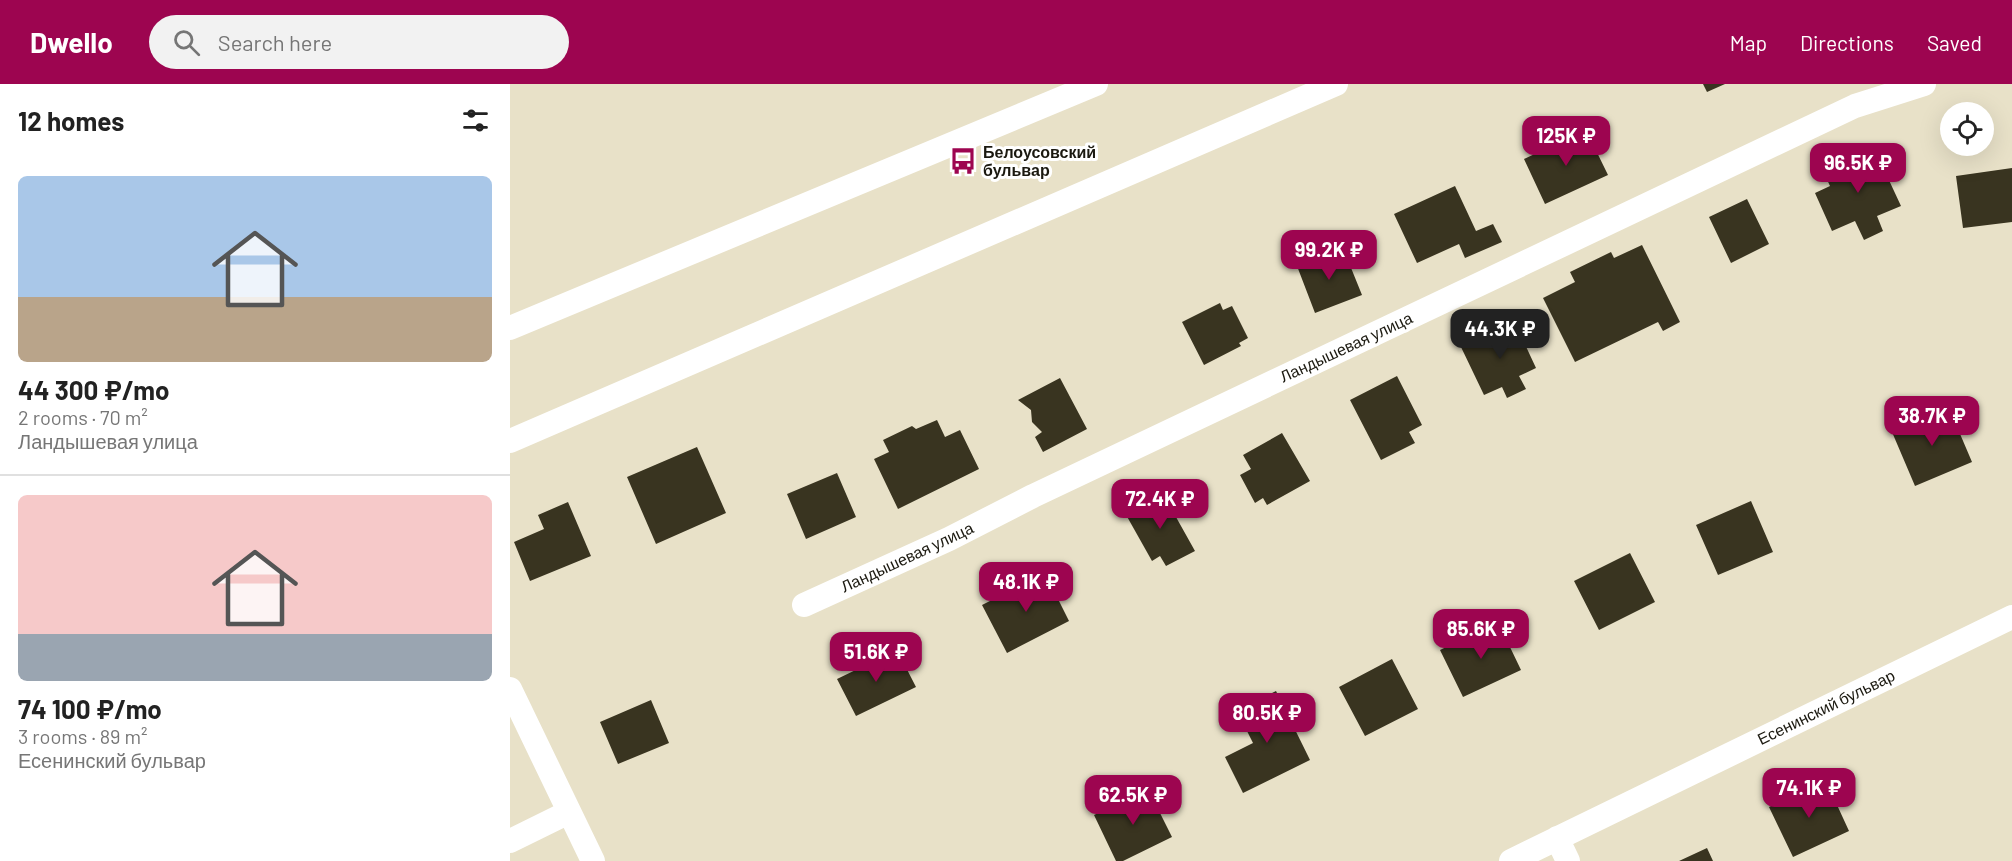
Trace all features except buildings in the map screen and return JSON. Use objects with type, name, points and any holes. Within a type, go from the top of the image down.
[{"type":"street","points":[[510,328],[1096,84]]},
{"type":"street","points":[[510,441],[1336,84]]},
{"type":"street","name":"Ландышевая улица","points":[[804,605],[949,539],[1055,486],[1854,106],[1924,84]]},
{"type":"street","name":"Есенинский бульвар","points":[[1510,861],[2012,617]]},
{"type":"street","points":[[510,689],[593,861]]},
{"type":"street","points":[[510,841],[569,812]]},
{"type":"street","points":[[1557,838],[1568,861]]},
{"type":"place","name":"Белоусовский бульвар","points":[[963,161]]}]
